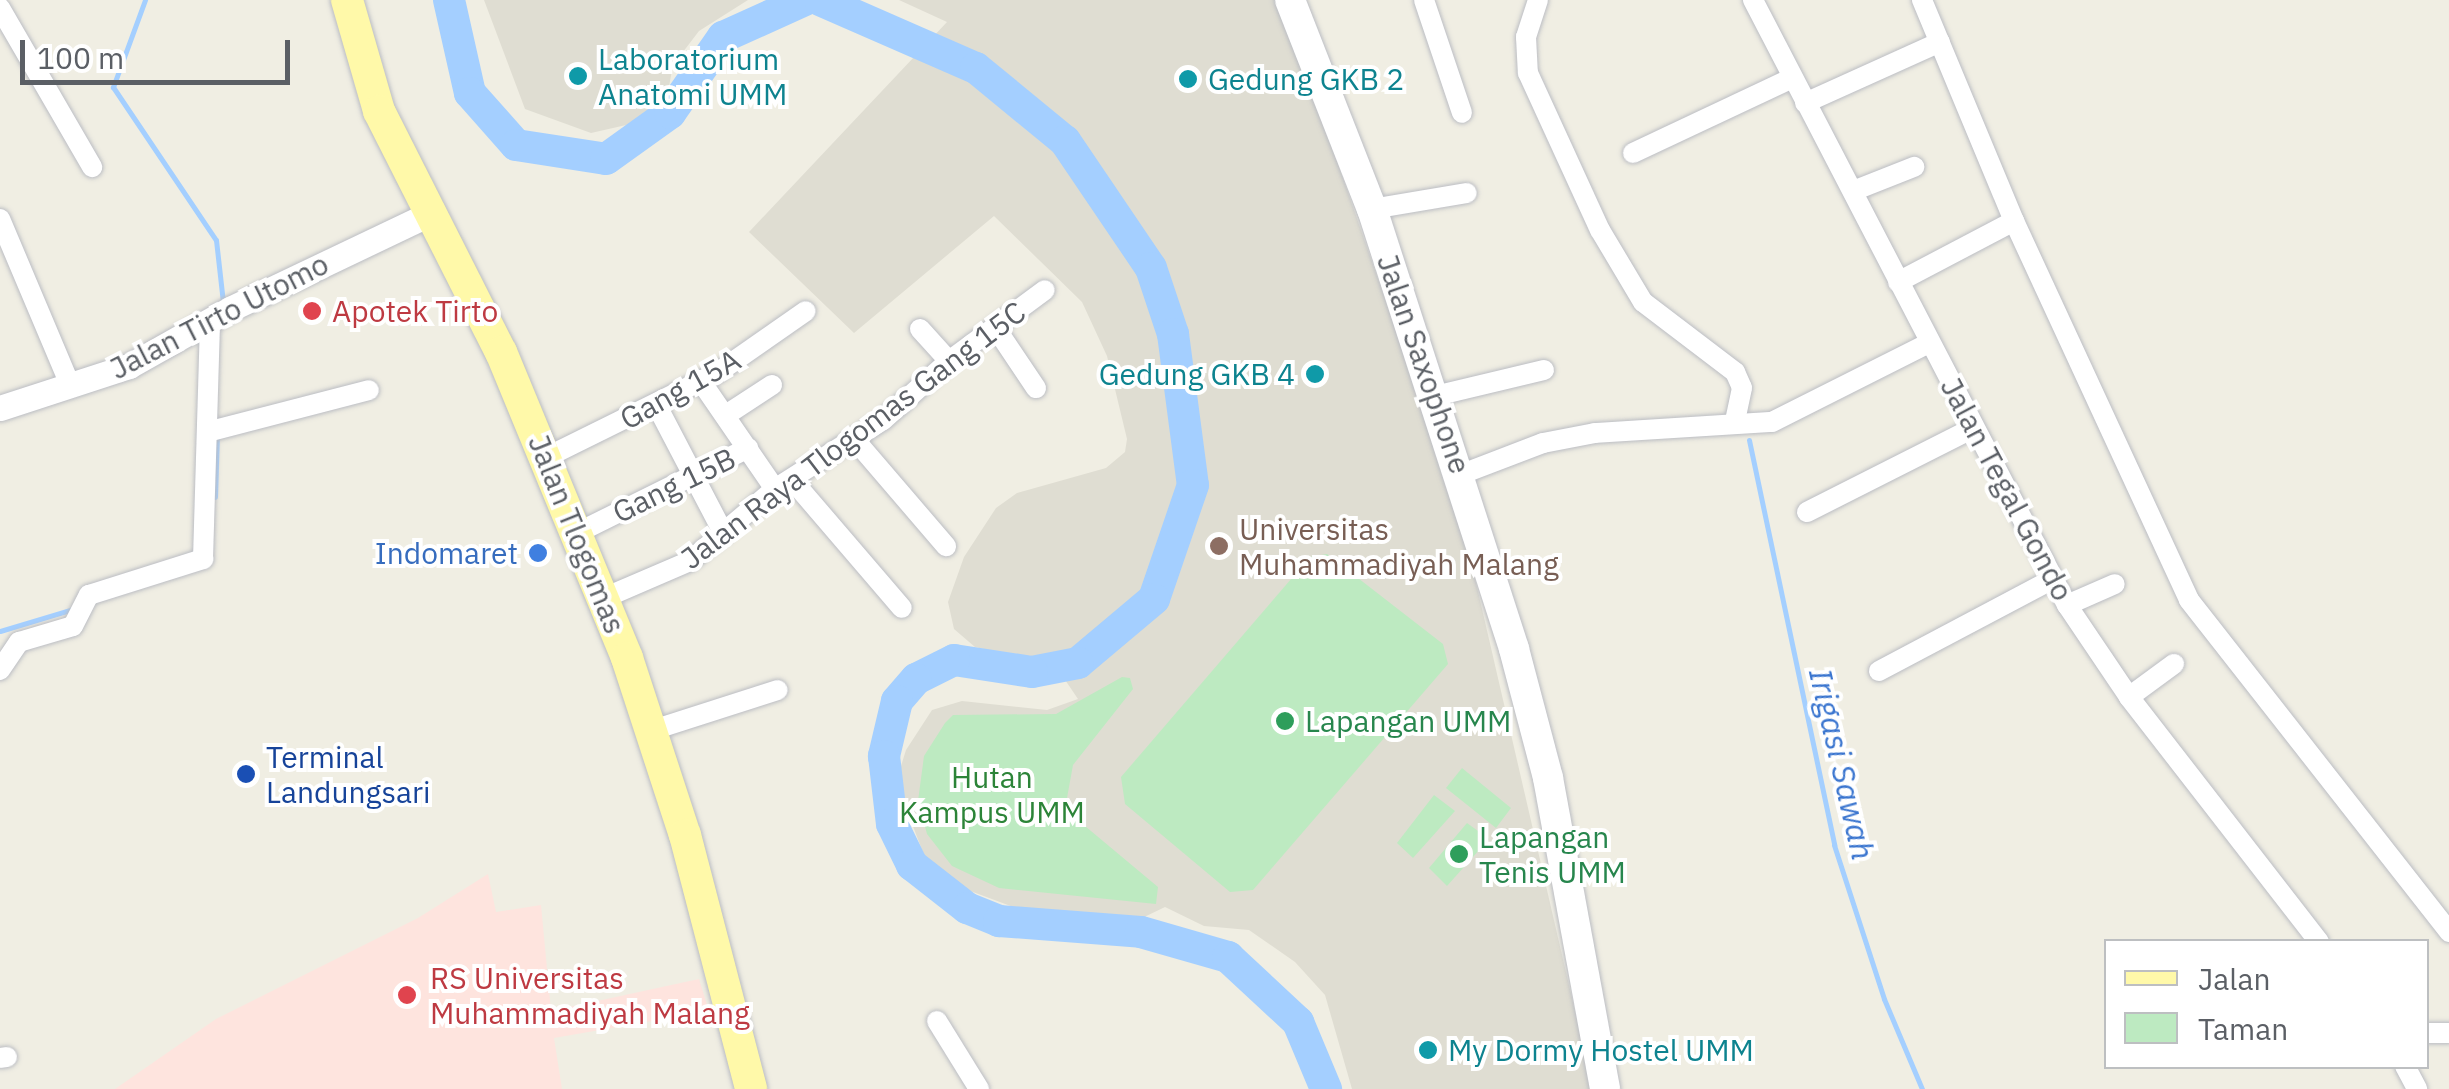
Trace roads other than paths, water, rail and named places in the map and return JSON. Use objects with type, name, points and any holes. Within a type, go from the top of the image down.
[{"type":"main road","name":"Jalan Tlogomas","points":[[348,0],[380,111],[433,212],[547,457],[604,598],[650,731],[752,1089]]},
{"type":"main road","name":"Jalan Saxophone","points":[[1290,0],[1372,209],[1462,474],[1535,722],[1606,1089]]},
{"type":"street","points":[[1424,0],[1462,113]]},
{"type":"street","points":[[1538,0],[1526,37],[1528,73],[1600,230],[1643,302],[1735,372],[1742,388],[1745,423]]},
{"type":"street","points":[[1922,0],[2014,221],[2189,600],[2449,932]]},
{"type":"street","name":"Jalan Tegal Gondo","points":[[1757,2],[1790,78],[1853,191],[1971,429],[2067,604],[2129,697],[2317,939]]},
{"type":"street","points":[[0,8],[92,167]]},
{"type":"street","points":[[1804,103],[1940,42]]},
{"type":"street","points":[[1633,153],[1790,78]]},
{"type":"street","points":[[1853,191],[1914,167]]},
{"type":"street","points":[[1372,209],[1467,193]]},
{"type":"street","name":"Jalan Tirto Utomo","points":[[0,408],[128,366],[219,315],[433,212]]},
{"type":"street","points":[[0,218],[70,385]]},
{"type":"street","points":[[1898,282],[2014,221]]},
{"type":"street","name":"Jalan Raya Tlogomas Gang 15C","points":[[604,598],[662,576],[724,534],[784,485],[855,440],[949,360],[996,330],[1045,290]]},
{"type":"street","name":"Gang 15A","points":[[547,457],[657,406],[806,311]]},
{"type":"street","points":[[0,670],[18,642],[73,626],[90,595],[204,559],[217,430],[219,315]]},
{"type":"street","points":[[920,329],[949,360]]},
{"type":"street","points":[[996,330],[1036,388]]},
{"type":"street","points":[[1462,474],[1543,443],[1745,423],[1930,343]]},
{"type":"street","points":[[1434,396],[1544,370]]},
{"type":"street","name":"Gang 15B","points":[[579,532],[748,448],[700,380]]},
{"type":"street","points":[[726,415],[772,384]]},
{"type":"street","points":[[217,430],[370,390]]},
{"type":"street","points":[[657,406],[690,478],[724,534]]},
{"type":"street","points":[[1813,509],[1971,429]]},
{"type":"street","points":[[855,440],[946,546]]},
{"type":"street","points":[[748,448],[902,608]]},
{"type":"street","points":[[1885,667],[2053,579]]},
{"type":"street","points":[[2067,604],[2115,584]]},
{"type":"street","points":[[2129,697],[2174,664]]},
{"type":"street","points":[[650,731],[778,690]]},
{"type":"street","points":[[937,1021],[980,1089]]},
{"type":"waterway","points":[[145,0],[113,87],[216,240],[223,302]]},
{"type":"waterway","points":[[449,0],[470,93],[516,145],[606,159],[670,113],[723,37],[805,0]]},
{"type":"waterway","points":[[820,0],[976,68],[1065,141],[1151,268],[1173,334],[1193,485],[1154,599],[1078,663],[1032,672],[954,660],[916,679],[897,701],[884,756],[892,824],[912,865],[967,908],[999,921],[1141,932],[1228,957],[1298,1022],[1326,1089]]},
{"type":"waterway","points":[[215,497],[217,433]]},
{"type":"waterway","name":"Irigasi Sawah","points":[[1749,440],[1834,845],[1884,999],[1922,1089]]},
{"type":"waterway","points":[[0,631],[73,609]]},
{"type":"place","name":"Laboratorium Anatomi UMM","points":[[578,76]]},
{"type":"place","name":"Gedung GKB 2","points":[[1188,79]]},
{"type":"place","name":"Apotek Tirto","points":[[312,311]]},
{"type":"place","name":"Gedung GKB 4","points":[[1315,374]]},
{"type":"place","name":"Universitas Muhammadiyah Malang","points":[[1219,546]]},
{"type":"place","name":"Indomaret","points":[[538,553]]},
{"type":"place","name":"Lapangan UMM","points":[[1285,721]]},
{"type":"place","name":"Terminal Landungsari","points":[[246,774]]},
{"type":"place","name":"Lapangan Tenis UMM","points":[[1459,854]]},
{"type":"place","name":"RS Universitas Muhammadiyah Malang","points":[[407,995]]},
{"type":"place","name":"My Dormy Hostel UMM","points":[[1428,1050]]},
{"type":"park label","name":"Hutan Kampus UMM","points":[[992,794]]}]
